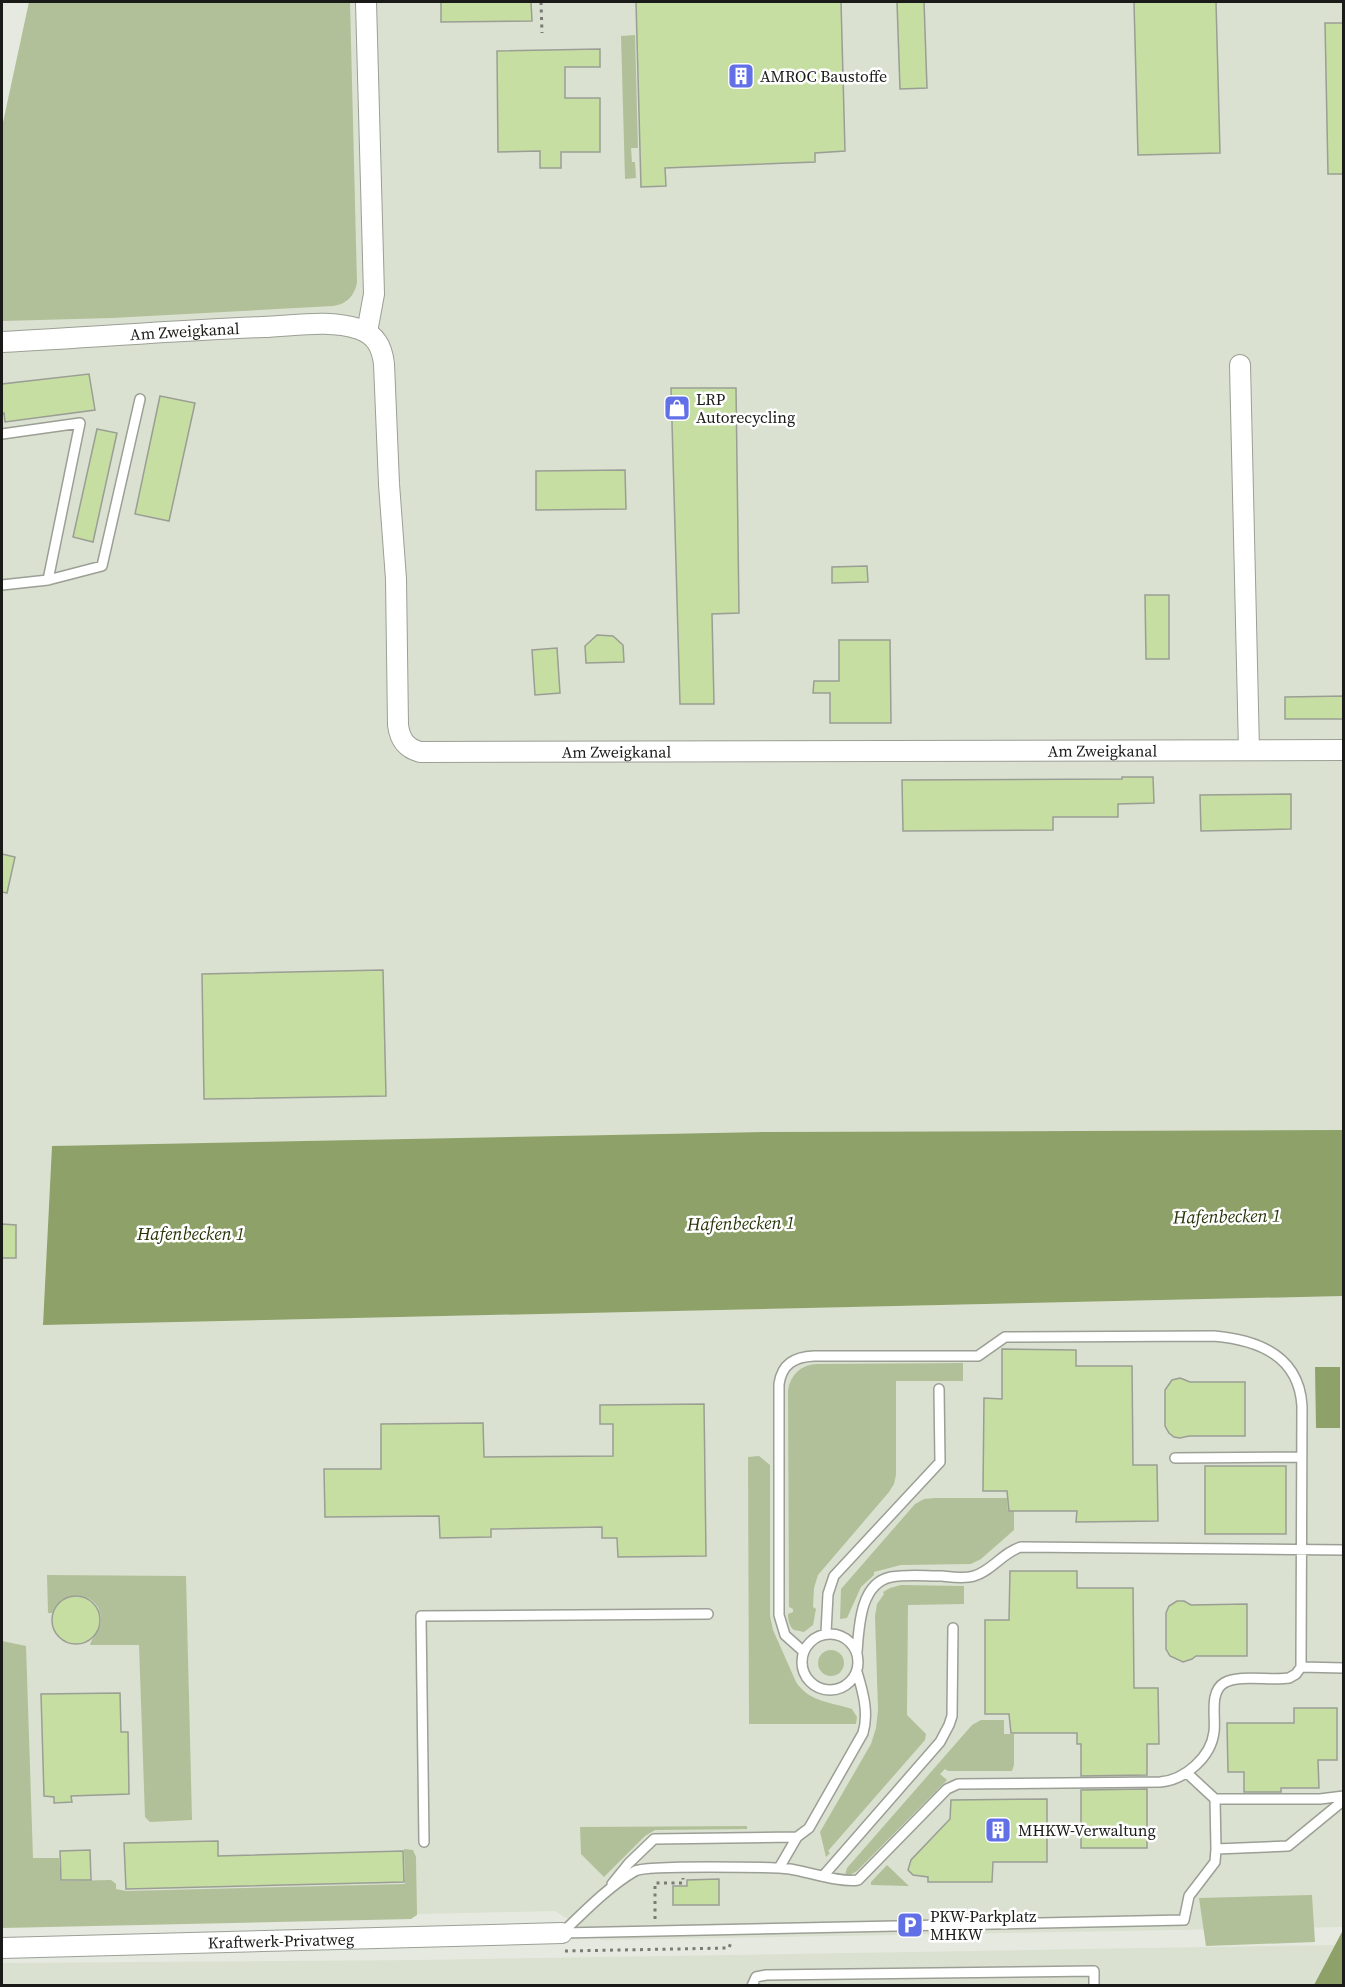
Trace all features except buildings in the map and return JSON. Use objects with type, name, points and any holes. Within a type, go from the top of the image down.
[{"type":"street","points":[[366,2],[374,294],[367,332]]},
{"type":"street","name":"Am Zweigkanal","points":[[2,342],[332,324],[349,326],[367,332],[380,345],[384,364],[388,484],[396,579],[398,725],[402,741],[413,750],[439,753],[1344,750]]},
{"type":"street","points":[[1240,365],[1249,750]]},
{"type":"street","name":"Kraftwerk-Privatweg","points":[[2,1948],[559,1942]]},
{"type":"lane","points":[[2,585],[48,580],[102,566],[140,399]]},
{"type":"lane","points":[[2,434],[80,423],[48,580]]},
{"type":"lane","points":[[606,1892],[641,1869],[778,1868],[849,1881],[861,1878],[947,1789],[954,1785],[962,1783],[1160,1782],[1177,1779],[1187,1773],[1204,1754],[1213,1739],[1216,1695],[1220,1687],[1226,1682],[1235,1680],[1289,1678],[1301,1667],[1301,1400],[1295,1374],[1287,1363],[1275,1354],[1235,1338],[1214,1336],[1005,1337],[978,1356],[814,1356],[797,1358],[784,1368],[779,1384],[779,1615],[785,1635],[804,1652]]},
{"type":"lane","points":[[826,1634],[828,1594],[834,1576],[940,1462],[939,1389]]},
{"type":"lane","points":[[1175,1458],[1301,1457]]},
{"type":"lane","points":[[857,1652],[845,1637],[826,1634],[814,1638],[804,1652],[802,1661],[805,1674],[813,1684],[830,1690],[844,1686],[852,1680],[859,1662],[857,1652],[863,1608],[870,1592],[882,1581],[900,1576],[974,1576],[985,1571],[1018,1547],[1344,1550]]},
{"type":"lane","points":[[424,1842],[421,1616],[708,1614]]},
{"type":"lane","points":[[824,1875],[940,1742],[947,1730],[953,1708],[953,1628]]},
{"type":"lane","points":[[1301,1667],[1344,1668]]},
{"type":"lane","points":[[778,1868],[796,1837],[809,1828],[863,1733],[866,1722],[865,1704],[857,1672]]},
{"type":"lane","points":[[1187,1773],[1215,1799],[1344,1798]]},
{"type":"lane","points":[[1216,1849],[1288,1846],[1344,1798]]},
{"type":"lane","points":[[559,1942],[656,1930],[1184,1920],[1189,1896],[1215,1862],[1215,1799]]},
{"type":"lane","points":[[559,1942],[606,1892],[629,1863],[654,1839],[796,1837]]},
{"type":"lane","points":[[752,1986],[756,1977],[766,1975],[1094,1971],[1094,1986]]},
{"type":"path","points":[[541,2],[542,33]]},
{"type":"path","points":[[655,1950],[655,1883],[683,1883],[683,1869]]},
{"type":"path","points":[[559,1942],[655,1950],[729,1948],[733,1929]]},
{"type":"shaded area","points":[[29,2],[1343,2],[1343,1130],[768,1132],[52,1146],[43,1325],[1343,1296],[1343,1927],[602,1940],[555,1911],[2,1923],[2,134]]},
{"type":"shaded area","points":[[29,2],[350,2],[357,283],[349,299],[333,306],[112,318],[2,321],[2,127]]},
{"type":"shaded area","points":[[635,35],[638,148],[631,148],[636,178],[625,179],[621,36]]},
{"type":"shaded area","points":[[963,1363],[963,1381],[896,1381],[896,1475],[894,1484],[818,1575],[814,1588],[813,1607],[816,1609],[813,1625],[804,1632],[794,1630],[788,1616],[793,1609],[789,1607],[788,1390],[794,1375],[801,1368],[816,1364]]},
{"type":"shaded area","points":[[759,1456],[770,1465],[770,1616],[773,1630],[801,1689],[821,1700],[852,1709],[857,1717],[856,1724],[749,1724],[748,1457]]},
{"type":"shaded area","points":[[1007,1498],[1008,1511],[1014,1511],[1014,1530],[981,1559],[971,1564],[901,1565],[874,1572],[874,1575],[861,1587],[847,1618],[840,1619],[841,1589],[915,1504],[924,1499]]},
{"type":"shaded area","points":[[47,1575],[186,1576],[192,1820],[150,1822],[145,1817],[139,1645],[90,1645],[101,1624],[99,1610],[95,1603],[88,1598],[72,1596],[64,1599],[52,1613],[48,1613]]},
{"type":"shaded area","points":[[901,1585],[964,1586],[964,1604],[908,1605],[907,1715],[926,1734],[925,1740],[828,1851],[830,1853],[826,1857],[820,1832],[871,1744],[876,1728],[878,1710],[875,1616],[877,1604],[883,1592]]},
{"type":"shaded area","points":[[2,1641],[26,1646],[33,1858],[59,1858],[61,1881],[111,1880],[116,1884],[116,1889],[126,1891],[405,1884],[404,1849],[413,1850],[416,1857],[417,1915],[411,1919],[2,1928]]},
{"type":"shaded area","points":[[831,1650],[840,1654],[844,1663],[840,1672],[831,1676],[822,1672],[818,1663],[822,1654]]},
{"type":"shaded area","points":[[981,1720],[1004,1720],[1004,1734],[1014,1734],[1012,1771],[948,1771],[945,1769],[940,1774],[947,1780],[857,1871],[845,1875],[847,1868],[972,1725]]},
{"type":"shaded area","points":[[747,1826],[747,1829],[655,1830],[645,1836],[604,1877],[581,1854],[580,1827]]},
{"type":"shaded area","points":[[887,1865],[909,1886],[871,1885],[871,1882]]},
{"type":"shaded area","points":[[1312,1895],[1315,1942],[1206,1946],[1199,1898]]},
{"type":"shaded area","points":[[1337,1945],[1314,1986],[2,1986],[2,1963],[421,1960]]},
{"type":"water","name":"Hafenbecken 1","points":[[1343,1130],[1343,1296],[43,1325],[52,1146],[768,1132]]},
{"type":"water","points":[[1315,1367],[1340,1367],[1340,1428],[1316,1428]]},
{"type":"water","points":[[1343,1930],[1343,1985],[1314,1985]]},
{"type":"place","name":"AMROC Baustoffe","points":[[741,76]]},
{"type":"place","name":"LRP Autorecycling","points":[[677,408]]},
{"type":"place","name":"MHKW-Verwaltung","points":[[998,1830]]},
{"type":"place","name":"PKW-Parkplatz MHKW","points":[[910,1925]]}]
